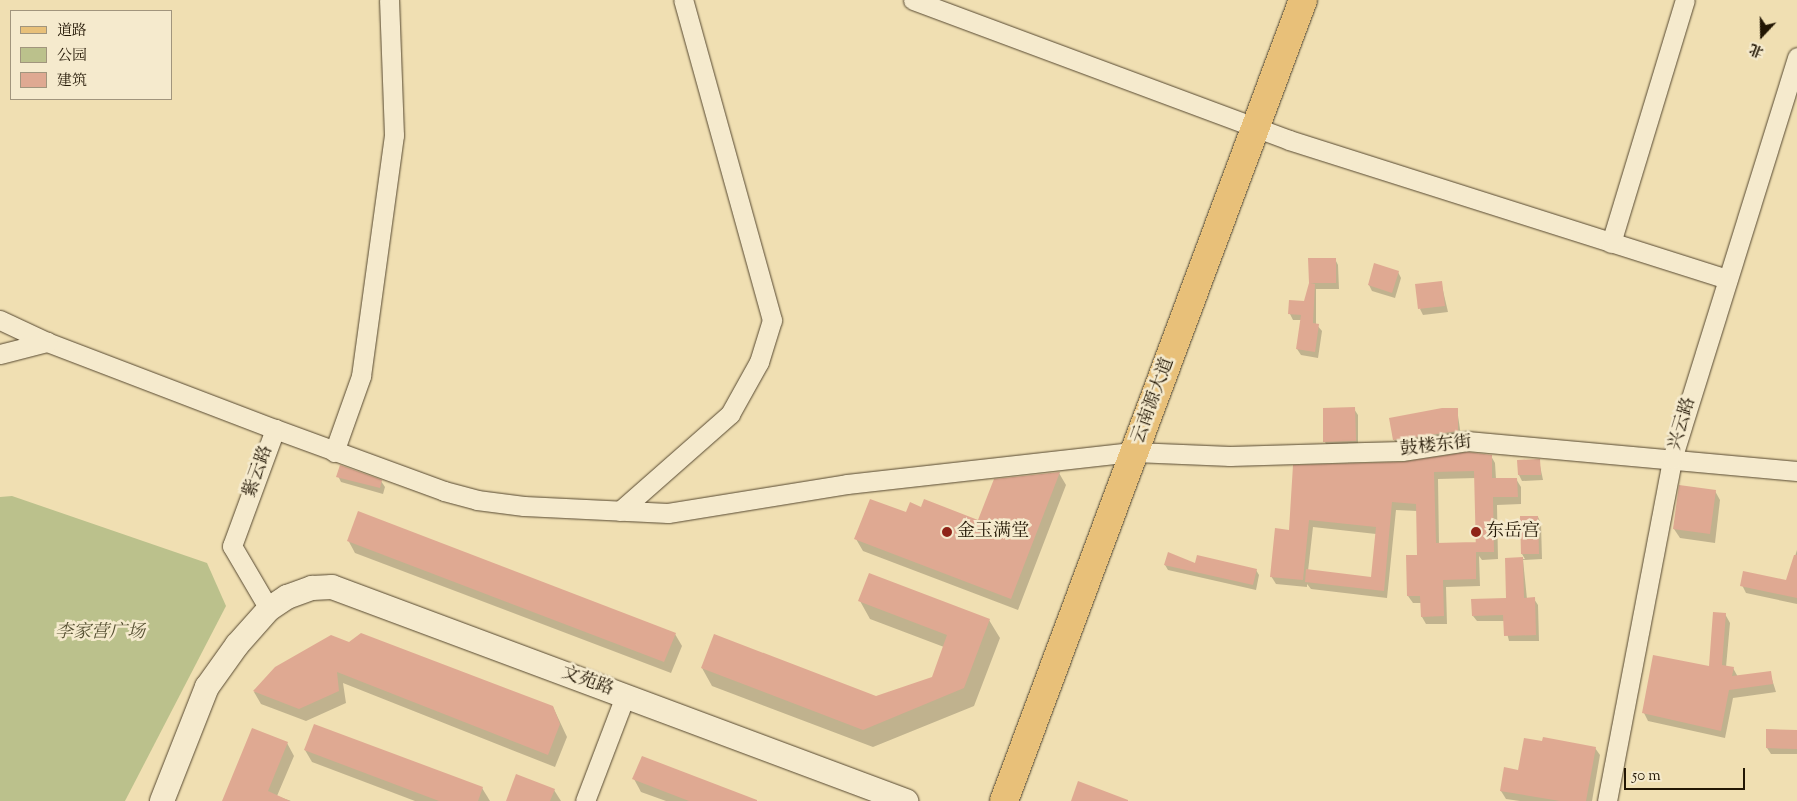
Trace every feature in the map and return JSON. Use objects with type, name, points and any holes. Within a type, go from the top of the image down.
[{"type":"main road","name":"云南源大道","points":[[1004,801],[1303,0]]},
{"type":"street","points":[[334,452],[361,376],[394,136],[389,0]]},
{"type":"street","points":[[620,511],[730,414],[759,362],[772,320],[683,0]]},
{"type":"street","points":[[913,0],[1256,127],[1611,243],[1728,279]]},
{"type":"street","points":[[1611,243],[1685,0]]},
{"type":"street","name":"兴云路","points":[[1607,801],[1672,459],[1797,57]]},
{"type":"street","points":[[0,320],[47,342],[275,429]]},
{"type":"street","points":[[0,354],[47,342]]},
{"type":"street","name":"紫云路","points":[[269,610],[232,546],[275,429],[334,452],[477,500],[524,506],[620,511]]},
{"type":"street","name":"鼓楼东街","points":[[620,511],[668,513],[696,510],[847,484],[1134,452],[1258,455],[1402,451],[1467,441],[1797,471]]},
{"type":"street","name":"文苑路","points":[[269,610],[287,597],[312,588],[332,587],[906,801]]},
{"type":"street","points":[[162,801],[207,688],[237,645],[269,610]]},
{"type":"street","points":[[585,801],[625,696]]},
{"type":"green space","name":"李家营广场","points":[[12,496],[207,563],[226,606],[125,801],[0,801],[0,497]]},
{"type":"building","points":[[1308,258],[1336,258],[1336,283],[1310,283],[1315,284],[1313,323],[1319,324],[1315,352],[1296,349],[1301,315],[1288,314],[1289,300],[1304,301],[1309,283]]},
{"type":"building","points":[[1374,263],[1399,271],[1392,293],[1368,285]]},
{"type":"building","points":[[1442,281],[1445,306],[1418,309],[1415,284]]},
{"type":"building","points":[[1355,407],[1356,441],[1323,442],[1323,408]]},
{"type":"building","points":[[1442,408],[1458,408],[1458,431],[1393,440],[1389,418]]},
{"type":"building","points":[[1467,452],[1492,455],[1492,478],[1517,478],[1518,497],[1493,497],[1494,552],[1476,552],[1476,579],[1443,580],[1444,616],[1421,617],[1420,596],[1407,596],[1406,555],[1417,555],[1416,504],[1392,502],[1384,591],[1305,582],[1306,569],[1371,577],[1376,527],[1309,520],[1303,580],[1270,577],[1275,528],[1289,530],[1293,465],[1402,462]],"holes":[[[1474,471],[1476,542],[1436,543],[1434,472]]]},
{"type":"building","points":[[1540,459],[1541,475],[1518,475],[1517,460]]},
{"type":"building","points":[[340,465],[382,480],[380,488],[336,477]]},
{"type":"building","name":"金玉满堂","points":[[1060,472],[1011,599],[854,539],[870,499],[906,512],[910,502],[921,507],[924,499],[978,520],[994,479]]},
{"type":"building","points":[[1679,485],[1716,490],[1710,534],[1673,529]]},
{"type":"building","points":[[358,511],[676,633],[664,662],[347,541]]},
{"type":"building","points":[[1520,516],[1538,516],[1539,554],[1521,554]]},
{"type":"building","points":[[1168,552],[1195,563],[1197,555],[1257,569],[1253,585],[1164,565]]},
{"type":"building","points":[[1794,555],[1797,555],[1797,598],[1740,586],[1743,571],[1786,580]]},
{"type":"building","points":[[1523,557],[1524,598],[1535,597],[1536,635],[1504,636],[1503,615],[1472,616],[1471,599],[1506,598],[1505,558]]},
{"type":"building","points":[[869,573],[990,619],[964,688],[863,730],[701,668],[714,634],[876,696],[932,677],[947,635],[858,601]]},
{"type":"building","points":[[1713,612],[1726,613],[1722,665],[1734,667],[1732,676],[1771,671],[1773,684],[1729,690],[1721,731],[1642,713],[1653,655],[1709,666]]},
{"type":"building","points":[[361,633],[553,706],[560,724],[548,755],[337,672],[339,691],[299,709],[253,691],[275,667],[331,635],[349,642]]},
{"type":"building","points":[[314,724],[483,787],[478,801],[439,801],[304,750]]},
{"type":"building","points":[[252,728],[288,742],[268,791],[290,801],[222,801]]},
{"type":"building","points":[[1766,729],[1797,730],[1797,749],[1766,748]]},
{"type":"building","points":[[1543,737],[1596,747],[1586,801],[1560,801],[1500,791],[1504,767],[1518,770],[1524,738],[1542,741]]},
{"type":"building","points":[[642,756],[757,801],[689,801],[632,779]]},
{"type":"building","points":[[516,774],[555,789],[550,801],[506,801]]},
{"type":"building","points":[[1078,781],[1128,800],[1128,801],[1071,801]]},
{"type":"place","name":"金玉满堂","points":[[947,532]]},
{"type":"place","name":"东岳宫","points":[[1476,532]]}]
